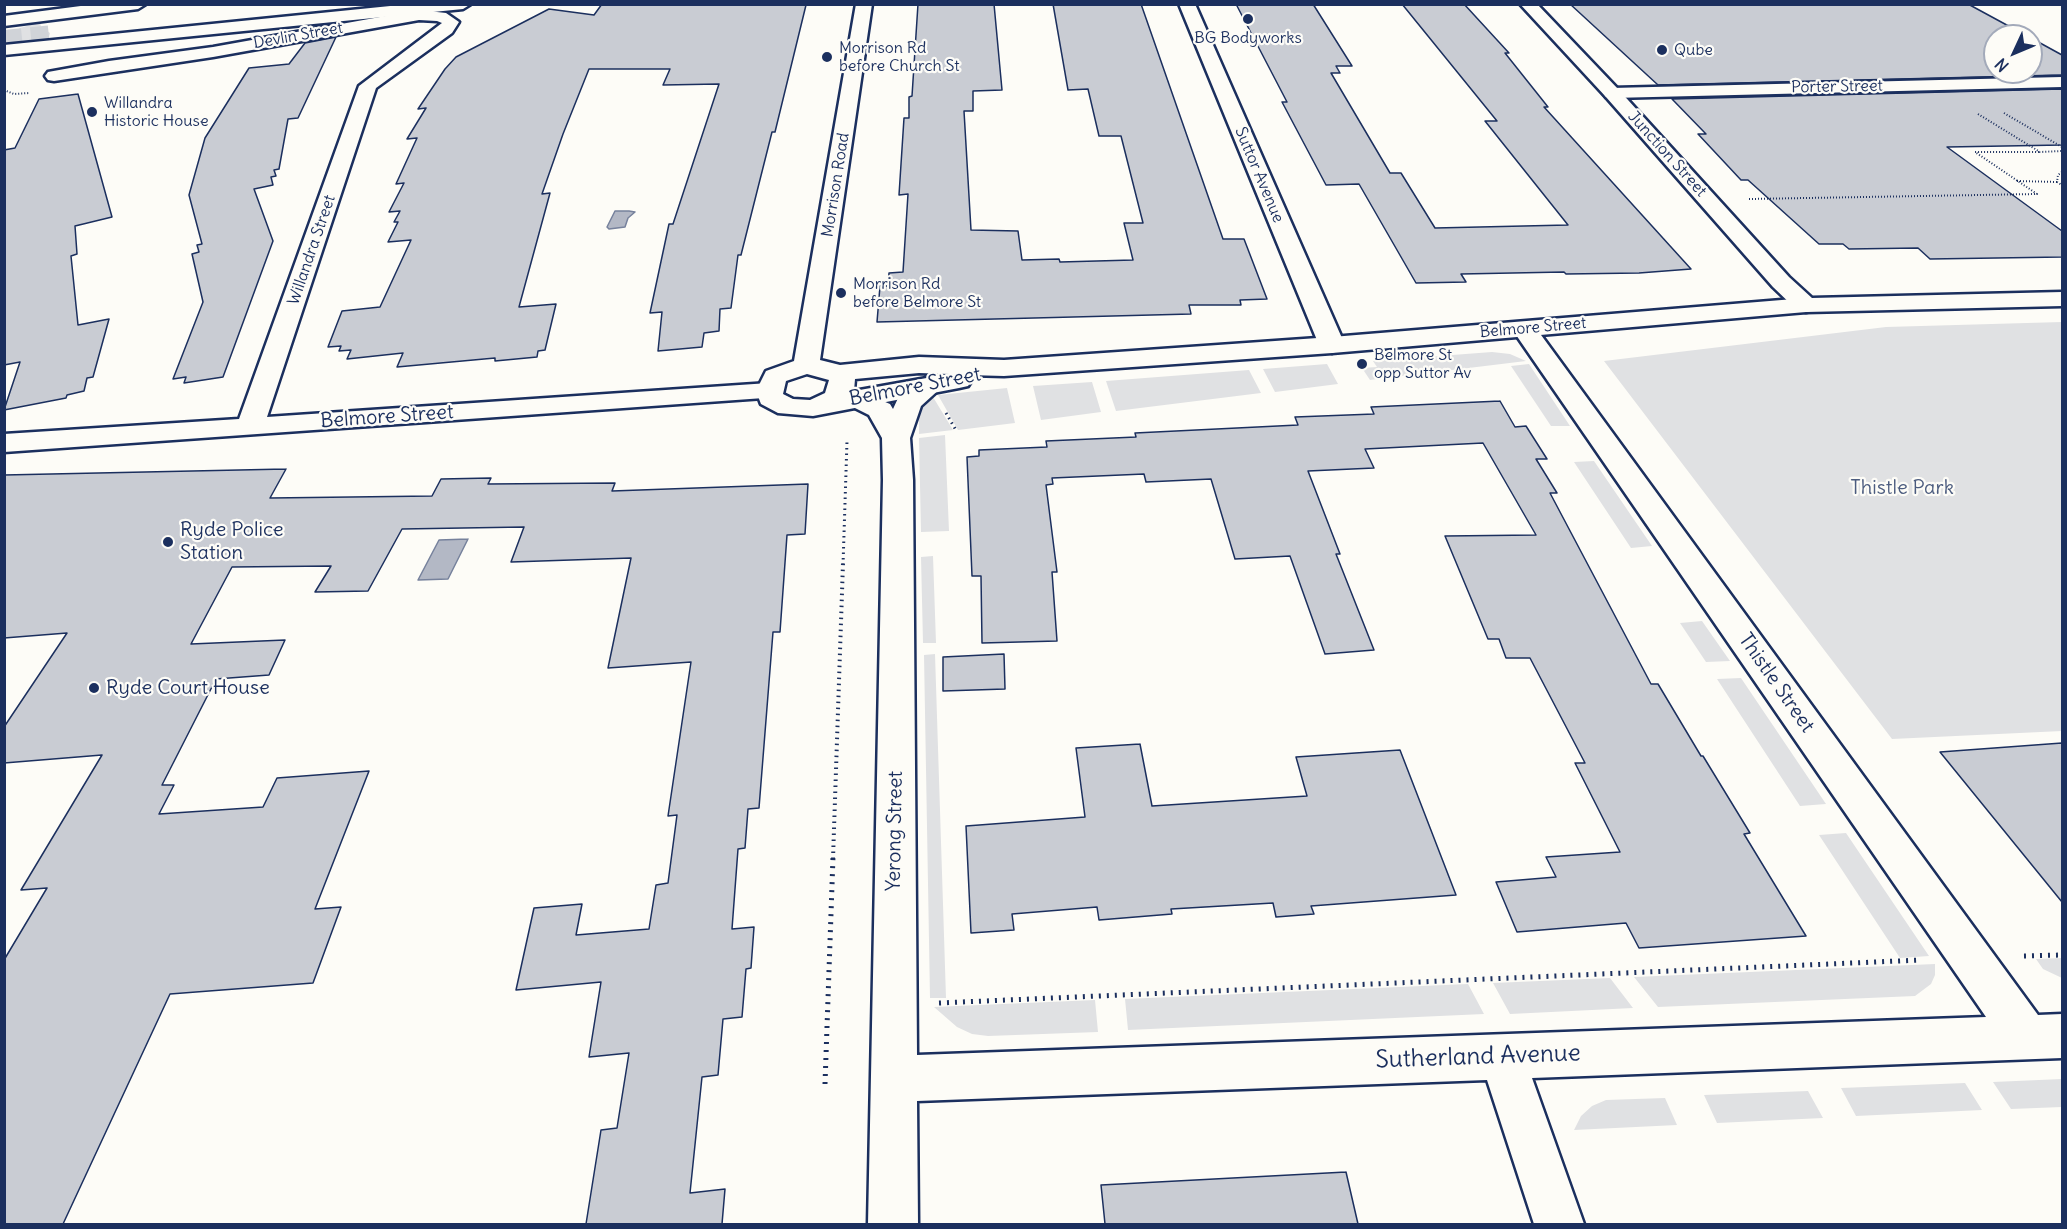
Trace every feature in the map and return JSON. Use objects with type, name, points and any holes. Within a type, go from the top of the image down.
[{"type":"main road","name":"Devlin Street","points":[[51,25],[334,4]]},
{"type":"main road","points":[[4,49],[34,49],[110,42],[235,26],[463,4]]},
{"type":"main road","name":"Morrison Road","points":[[806,366],[864,4]]},
{"type":"main road","name":"Suttor Avenue","points":[[1186,4],[1332,345]]},
{"type":"main road","name":"Junction Street","points":[[1528,4],[1612,93],[1781,282],[1806,305]]},
{"type":"main road","points":[[4,29],[51,25],[142,10]]},
{"type":"main road","name":"Devlin Street","points":[[54,76],[213,52],[409,17],[441,16],[451,22],[446,29],[380,77]]},
{"type":"main road","points":[[4,20],[27,18],[51,25]]},
{"type":"main road","points":[[4,66],[110,42]]},
{"type":"main road","name":"Willandra Street","points":[[250,427],[366,91],[380,77]]},
{"type":"main road","name":"Porter Street","points":[[1612,93],[2062,82]]},
{"type":"main road","name":"Belmore Street","points":[[806,366],[828,369],[837,373],[919,365],[1004,368],[1332,345],[1806,305],[2062,299]]},
{"type":"main road","name":"Thistle Street","points":[[1524,329],[1971,959],[2045,1036]]},
{"type":"main road","points":[[769,391],[775,377],[806,366]]},
{"type":"main road","name":"Belmore Street","points":[[4,443],[769,391],[771,398],[788,407],[813,408],[930,386],[1004,368]]},
{"type":"main road","points":[[825,404],[841,392],[842,378],[837,373]]},
{"type":"main road","name":"Yerong Street","points":[[893,1224],[892,1079],[898,492],[896,438],[909,402],[930,386]]},
{"type":"main road","name":"Yerong Street","points":[[859,399],[880,410],[896,438]]},
{"type":"main road","name":"Sutherland Avenue","points":[[892,1079],[2045,1036]]},
{"type":"main road","points":[[1502,1056],[1559,1224]]},
{"type":"path","points":[[1970,109],[2040,152]]},
{"type":"path","points":[[2004,113],[2062,149]]},
{"type":"path","points":[[1745,199],[2037,194],[1975,152],[2040,152],[2062,149]]},
{"type":"path","points":[[2057,182],[2058,175],[2062,172]]},
{"type":"path","points":[[2017,181],[2057,182],[2062,185]]},
{"type":"path","points":[[825,1084],[847,441]]},
{"type":"path","points":[[893,1004],[2062,955]]},
{"type":"green space","points":[[40,22],[41,27],[50,33],[48,41],[19,42],[11,37],[20,28]]},
{"type":"green space","name":"Thistle Park","points":[[2062,322],[2062,731],[1892,739],[1604,361],[1886,327]]},
{"type":"green space","points":[[1492,352],[1510,354],[1526,361],[1370,380],[1362,368],[1377,367],[1373,361]]},
{"type":"green space","points":[[1327,364],[1338,384],[1275,392],[1263,369]]},
{"type":"green space","points":[[1529,364],[1570,426],[1551,426],[1511,366]]},
{"type":"green space","points":[[1249,370],[1261,393],[1116,411],[1106,381]]},
{"type":"green space","points":[[1092,382],[1101,412],[1041,420],[1033,386]]},
{"type":"green space","points":[[1007,388],[1015,423],[958,430],[938,395]]},
{"type":"green space","points":[[933,397],[953,430],[919,434],[919,411],[921,406]]},
{"type":"green space","points":[[945,435],[949,531],[921,532],[919,438]]},
{"type":"green space","points":[[1594,461],[1652,546],[1631,548],[1574,462]]},
{"type":"green space","points":[[933,556],[936,643],[923,643],[921,557]]},
{"type":"green space","points":[[1702,621],[1730,661],[1706,662],[1680,623]]},
{"type":"green space","points":[[935,654],[946,998],[930,998],[924,655]]},
{"type":"green space","points":[[1741,678],[1826,804],[1800,806],[1717,679]]},
{"type":"green space","points":[[1846,833],[1929,956],[1900,958],[1819,835]]},
{"type":"green space","points":[[2062,958],[2062,978],[2043,969],[2036,959]]},
{"type":"green space","points":[[1935,964],[1935,975],[1931,984],[1915,996],[1658,1007],[1634,977]]},
{"type":"green space","points":[[1610,978],[1633,1008],[1510,1014],[1493,983]]},
{"type":"green space","points":[[1468,984],[1484,1014],[1128,1030],[1125,999]]},
{"type":"green space","points":[[1095,1000],[1098,1032],[988,1036],[972,1034],[957,1027],[934,1007]]},
{"type":"green space","points":[[2062,1079],[2062,1107],[2011,1109],[1993,1082]]},
{"type":"green space","points":[[1965,1083],[1982,1110],[1856,1116],[1841,1088]]},
{"type":"green space","points":[[1808,1091],[1823,1118],[1717,1123],[1704,1095]]},
{"type":"green space","points":[[1665,1098],[1677,1125],[1574,1130],[1581,1116],[1592,1106],[1606,1100]]},
{"type":"shaded area","points":[[615,211],[635,212],[628,218],[625,227],[609,229],[607,227]]},
{"type":"shaded area","points":[[468,539],[448,579],[418,580],[439,540]]},
{"type":"building","points":[[602,4],[806,5],[775,132],[772,132],[741,255],[738,255],[731,308],[720,309],[719,331],[704,333],[702,347],[658,351],[662,312],[650,313],[669,224],[673,224],[719,84],[663,85],[670,69],[589,69],[542,194],[550,193],[519,307],[556,304],[545,350],[538,351],[537,357],[495,361],[495,358],[397,367],[403,353],[347,359],[351,350],[339,351],[341,346],[328,347],[342,311],[380,307],[411,240],[388,242],[398,222],[394,222],[400,211],[389,212],[404,183],[396,184],[417,138],[407,139],[426,108],[418,109],[445,69],[456,57],[549,9],[594,15]]},
{"type":"building","points":[[918,4],[994,4],[1002,90],[973,91],[973,111],[964,111],[971,230],[1018,231],[1022,260],[1059,259],[1060,262],[1133,260],[1124,223],[1143,223],[1121,136],[1099,136],[1088,89],[1068,90],[1053,4],[1141,4],[1223,239],[1244,239],[1267,299],[1240,300],[1241,305],[1189,305],[1191,314],[877,322],[880,286],[888,286],[889,273],[903,272],[908,194],[899,195],[904,118],[909,118],[909,97],[912,96]]},
{"type":"building","points":[[1236,4],[1313,4],[1352,66],[1336,66],[1340,73],[1331,73],[1390,173],[1401,173],[1435,228],[1568,225],[1485,121],[1497,121],[1402,4],[1464,4],[1509,53],[1505,53],[1548,107],[1544,107],[1691,269],[1639,273],[1461,274],[1466,282],[1416,283],[1359,184],[1326,185],[1282,102],[1287,102]]},
{"type":"building","points":[[1570,4],[1968,4],[2005,24],[1983,24],[1983,77],[1658,85]]},
{"type":"building","points":[[336,37],[298,118],[288,119],[279,169],[274,170],[276,176],[271,177],[273,185],[254,189],[273,241],[223,377],[184,383],[186,377],[173,379],[203,302],[192,254],[199,252],[197,245],[202,244],[189,195],[205,138],[249,68],[289,64],[305,43]]},
{"type":"building","points":[[2043,45],[2062,55],[2062,75],[2043,75]]},
{"type":"building","points":[[2062,89],[2062,145],[1947,147],[2062,231],[2062,257],[1930,259],[1918,248],[1849,249],[1843,244],[1819,244],[1748,180],[1741,180],[1698,134],[1706,134],[1672,99]]},
{"type":"building","points":[[78,94],[112,217],[75,226],[77,254],[71,256],[78,325],[109,319],[93,377],[87,378],[84,391],[67,395],[66,398],[4,410],[20,362],[4,365],[4,150],[15,148],[39,99]]},
{"type":"building","points":[[1500,401],[1515,427],[1526,426],[1547,459],[1536,459],[1557,493],[1550,493],[1651,684],[1658,684],[1703,756],[1750,833],[1744,834],[1806,936],[1639,948],[1626,923],[1517,932],[1496,882],[1556,877],[1546,857],[1620,852],[1575,763],[1585,763],[1530,658],[1506,658],[1499,639],[1488,639],[1445,536],[1536,535],[1483,443],[1365,449],[1374,468],[1308,471],[1340,554],[1336,554],[1374,650],[1325,654],[1290,556],[1235,559],[1211,479],[1146,482],[1144,474],[1052,478],[1053,484],[1046,485],[1057,572],[1052,572],[1057,641],[982,643],[981,576],[972,576],[967,457],[979,456],[979,450],[1047,447],[1046,441],[1136,437],[1135,433],[1298,425],[1295,417],[1374,414],[1371,407]]},
{"type":"building","points":[[286,469],[270,498],[432,496],[441,479],[491,478],[488,484],[615,483],[612,491],[808,484],[805,534],[787,535],[780,632],[773,632],[759,808],[748,809],[745,848],[738,849],[732,929],[754,927],[751,968],[746,969],[742,1017],[723,1019],[718,1075],[702,1077],[690,1193],[725,1189],[722,1224],[586,1224],[601,1130],[617,1128],[629,1053],[589,1057],[601,982],[516,990],[534,908],[582,904],[576,935],[649,929],[656,885],[668,883],[677,815],[668,816],[691,662],[608,668],[631,558],[511,562],[524,527],[402,529],[368,591],[315,592],[331,566],[232,567],[191,644],[285,640],[269,675],[216,679],[162,785],[174,785],[159,814],[263,807],[277,778],[369,771],[315,909],[341,907],[313,983],[170,994],[63,1224],[4,1224],[4,960],[47,888],[21,890],[102,755],[4,763],[4,727],[67,633],[4,638],[4,475]]},
{"type":"building","points":[[1004,654],[1005,689],[943,691],[943,657]]},
{"type":"building","points":[[2062,743],[2062,902],[1940,752]]},
{"type":"building","points":[[1140,744],[1152,806],[1307,796],[1296,757],[1400,750],[1456,895],[1311,906],[1314,914],[1276,917],[1273,903],[1171,909],[1172,914],[1099,920],[1097,907],[1012,914],[1014,930],[971,933],[966,826],[1085,817],[1076,748]]},
{"type":"building","points":[[1346,1172],[1358,1224],[1105,1224],[1101,1185]]},
{"type":"tunnel","points":[[4,39],[52,34]]},
{"type":"place","name":"BG Bodyworks","points":[[1248,19]]},
{"type":"place","name":"Qube","points":[[1662,50]]},
{"type":"place","name":"Morrison Rd before Church St","points":[[827,57]]},
{"type":"place","name":"Willandra Historic House","points":[[92,112]]},
{"type":"place","name":"Morrison Rd before Belmore St","points":[[841,293]]},
{"type":"place","name":"Belmore St opp Suttor Av","points":[[1362,364]]},
{"type":"place","name":"Ryde Police Station","points":[[168,542]]},
{"type":"place","name":"Ryde Court House","points":[[94,688]]}]
